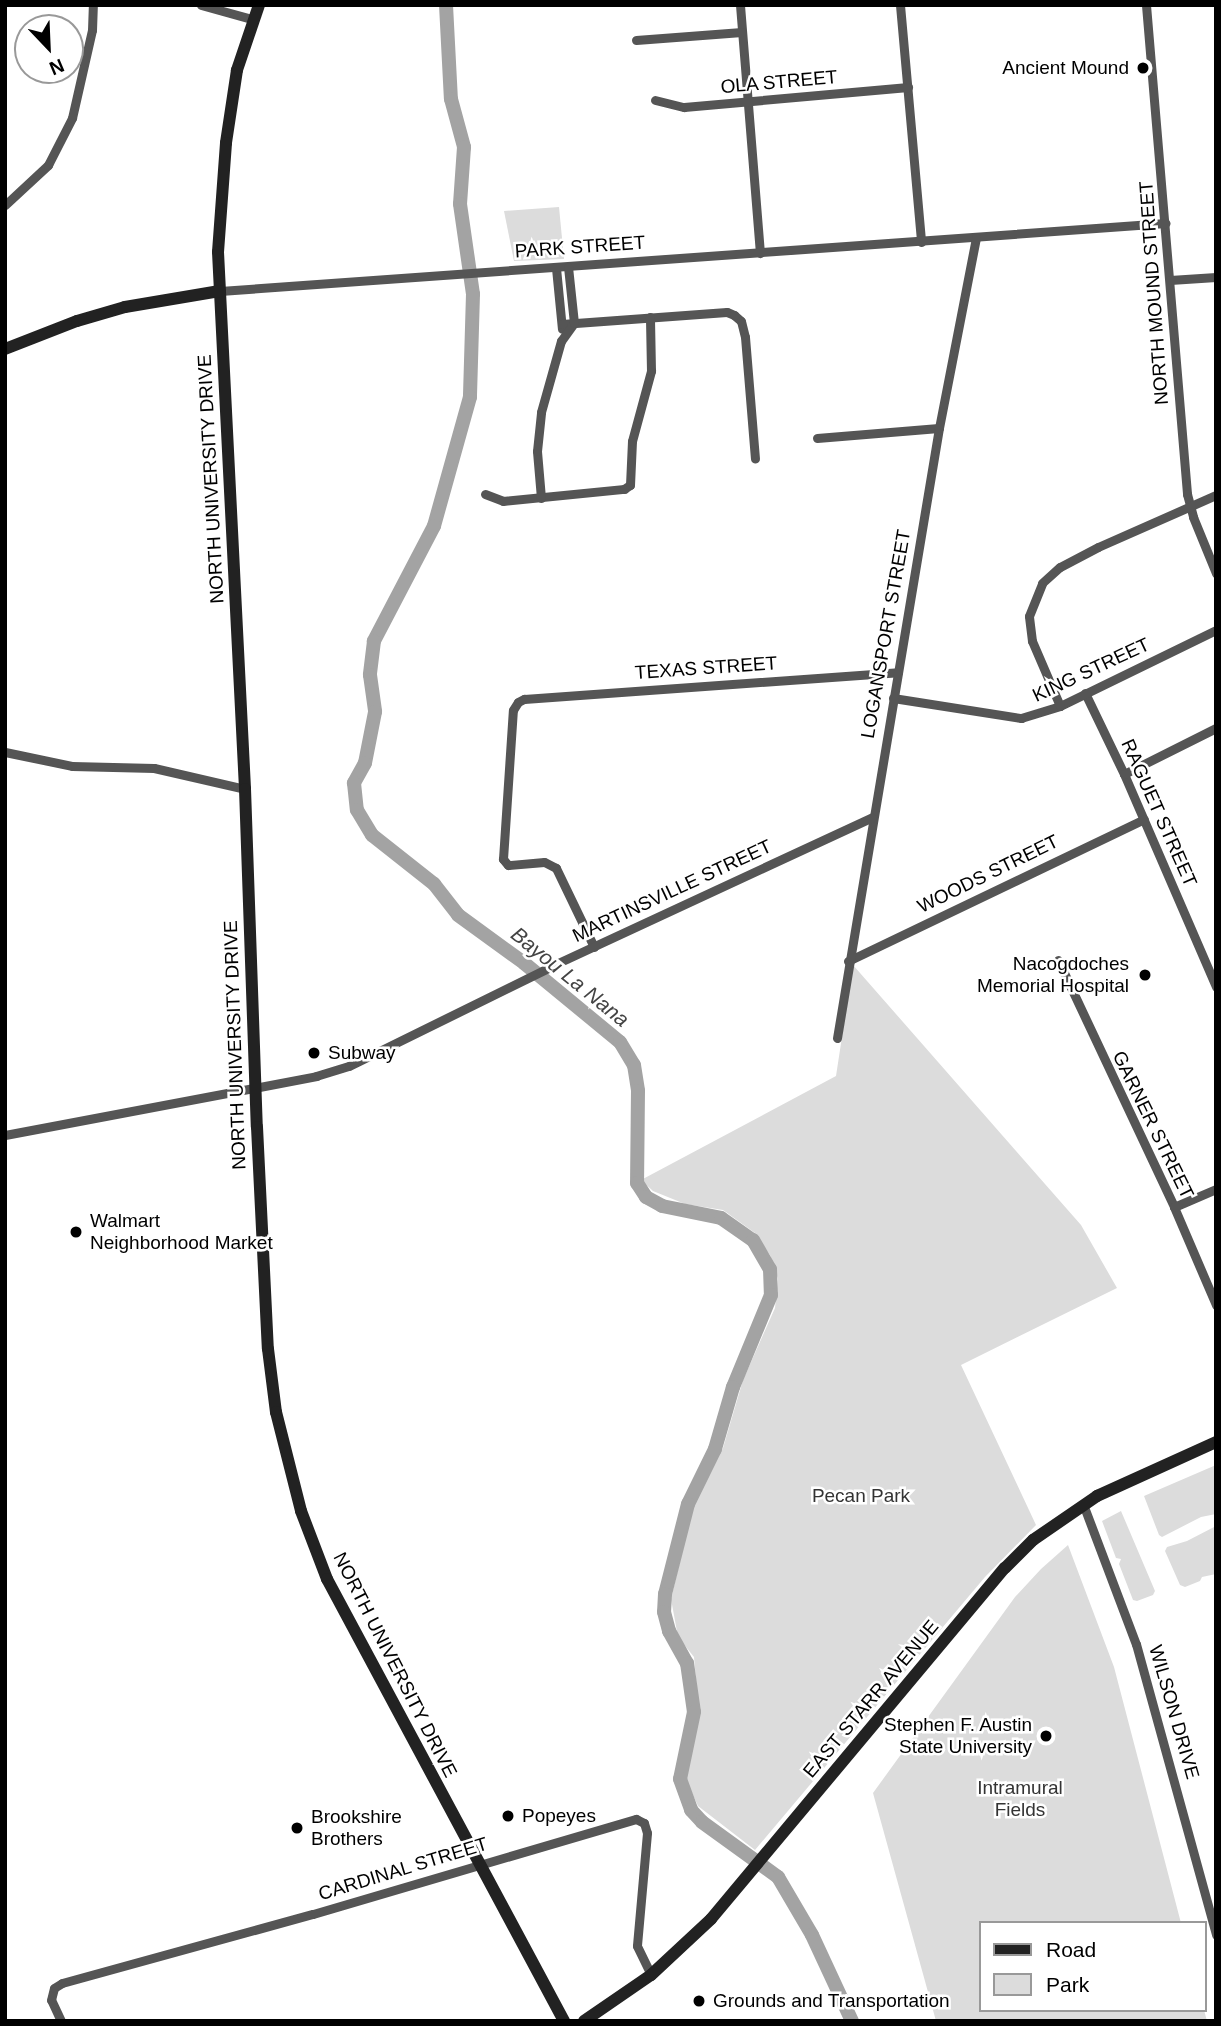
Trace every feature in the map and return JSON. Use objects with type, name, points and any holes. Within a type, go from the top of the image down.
[{"type":"main road","name":"NORTH UNIVERSITY DRIVE","points":[[259,5],[252,19],[237,70],[226,143],[218,252],[245,789],[268,1349],[276,1412],[293,1483],[318,1558],[339,1605],[564,2021]]},
{"type":"main road","name":"PARK STREET","points":[[5,349],[77,321],[125,307],[220,291]]},
{"type":"main road","name":"EAST STARR AVENUE","points":[[584,2021],[650,1975],[686,1944],[737,1890],[1005,1568],[1043,1532],[1083,1504],[1216,1442]]},
{"type":"street","points":[[5,205],[48,165],[72,118],[92,30],[93,5]]},
{"type":"street","points":[[740,5],[760,253]]},
{"type":"street","points":[[901,5],[921,242]]},
{"type":"street","name":"NORTH MOUND STREET","points":[[1146,5],[1189,506],[1216,573]]},
{"type":"street","points":[[206,6],[252,19]]},
{"type":"street","points":[[636,40],[742,32]]},
{"type":"street","name":"OLA STREET","points":[[655,100],[684,107],[908,86]]},
{"type":"street","name":"PARK STREET","points":[[220,291],[1166,223]]},
{"type":"street","name":"LOGANSPORT STREET","points":[[837,1038],[939,428],[976,238]]},
{"type":"street","points":[[561,341],[574,323],[568,267]]},
{"type":"street","points":[[541,498],[537,451],[540,422],[561,341],[562,324],[556,268]]},
{"type":"street","points":[[1170,280],[1216,277]]},
{"type":"street","points":[[562,324],[727,312],[741,321],[745,337],[755,459]]},
{"type":"street","points":[[485,494],[503,501],[624,489],[630,485],[632,441],[651,371],[650,317]]},
{"type":"street","points":[[817,438],[939,428]]},
{"type":"street","points":[[1059,706],[1031,642],[1029,616],[1042,583],[1060,567],[1098,547],[1216,495]]},
{"type":"street","name":"KING STREET","points":[[893,698],[1013,718],[1032,716],[1059,706],[1216,630]]},
{"type":"street","name":"TEXAS STREET","points":[[594,947],[556,869],[544,862],[508,865],[503,859],[513,710],[518,702],[524,699],[898,672]]},
{"type":"street","name":"RAGUET STREET","points":[[1085,693],[1144,818],[1216,987]]},
{"type":"street","points":[[1124,774],[1216,728]]},
{"type":"street","points":[[5,752],[72,766],[153,768],[245,789]]},
{"type":"street","name":"MARTINSVILLE STREET","points":[[5,1135],[316,1076],[349,1066],[558,963],[872,817]]},
{"type":"street","name":"WOODS STREET","points":[[848,961],[1144,818]]},
{"type":"street","name":"GARNER STREET","points":[[1058,960],[1174,1207],[1216,1305]]},
{"type":"street","points":[[1174,1207],[1216,1189]]},
{"type":"street","name":"WILSON DRIVE","points":[[1083,1504],[1140,1654],[1216,1935]]},
{"type":"street","name":"CARDINAL STREET","points":[[61,2021],[51,2000],[54,1988],[62,1983],[313,1914],[632,1819],[642,1820],[647,1833],[637,1946],[650,1975]]},
{"type":"green space","points":[[559,207],[564,259],[514,261],[504,211]]},
{"type":"green space","name":"Pecan Park","points":[[853,965],[1081,1225],[1117,1288],[961,1365],[1036,1525],[985,1577],[755,1850],[698,1806],[687,1782],[686,1773],[699,1713],[694,1657],[678,1637],[671,1599],[684,1544],[685,1528],[694,1502],[723,1448],[743,1380],[775,1308],[778,1279],[770,1255],[755,1233],[723,1210],[685,1204],[653,1191],[641,1180],[836,1076]]},
{"type":"green space","points":[[1216,1465],[1216,1514],[1201,1517],[1162,1537],[1159,1535],[1144,1496]]},
{"type":"green space","points":[[1121,1511],[1155,1591],[1153,1595],[1137,1601],[1133,1600],[1119,1564],[1121,1559],[1116,1558],[1102,1521]]},
{"type":"green space","points":[[1216,1526],[1216,1574],[1202,1577],[1200,1581],[1185,1587],[1180,1585],[1165,1551],[1167,1547],[1187,1541]]},
{"type":"green space","name":"Intramural Fields","points":[[1068,1545],[1114,1667],[1180,1921],[979,1921],[979,2012],[1205,2012],[1207,2021],[936,2021],[873,1793],[1015,1597]]},
{"type":"waterway","name":"Bayou La Nana","points":[[446,5],[451,99],[464,147],[460,204],[473,294],[470,397],[434,526],[374,641],[370,675],[375,712],[365,763],[354,783],[357,810],[372,835],[434,884],[458,915],[524,963],[620,1042],[634,1065],[638,1091],[637,1183],[646,1197],[662,1206],[721,1218],[753,1240],[770,1269],[771,1295],[733,1387],[715,1449],[688,1504],[665,1594],[664,1612],[669,1631],[687,1663],[694,1712],[680,1779],[691,1810],[702,1822],[778,1877],[812,1935],[852,2021]]},
{"type":"place","name":"Ancient Mound","points":[[1143,68]]},
{"type":"place","name":"Nacogdoches Memorial Hospital","points":[[1145,975]]},
{"type":"place","name":"Subway","points":[[314,1053]]},
{"type":"place","name":"Walmart Neighborhood Market","points":[[76,1232]]},
{"type":"place","name":"Stephen F. Austin State University","points":[[1046,1736]]},
{"type":"place","name":"Popeyes","points":[[508,1816]]},
{"type":"place","name":"Brookshire Brothers","points":[[297,1828]]},
{"type":"place","name":"Grounds and Transportation","points":[[699,2001]]}]
